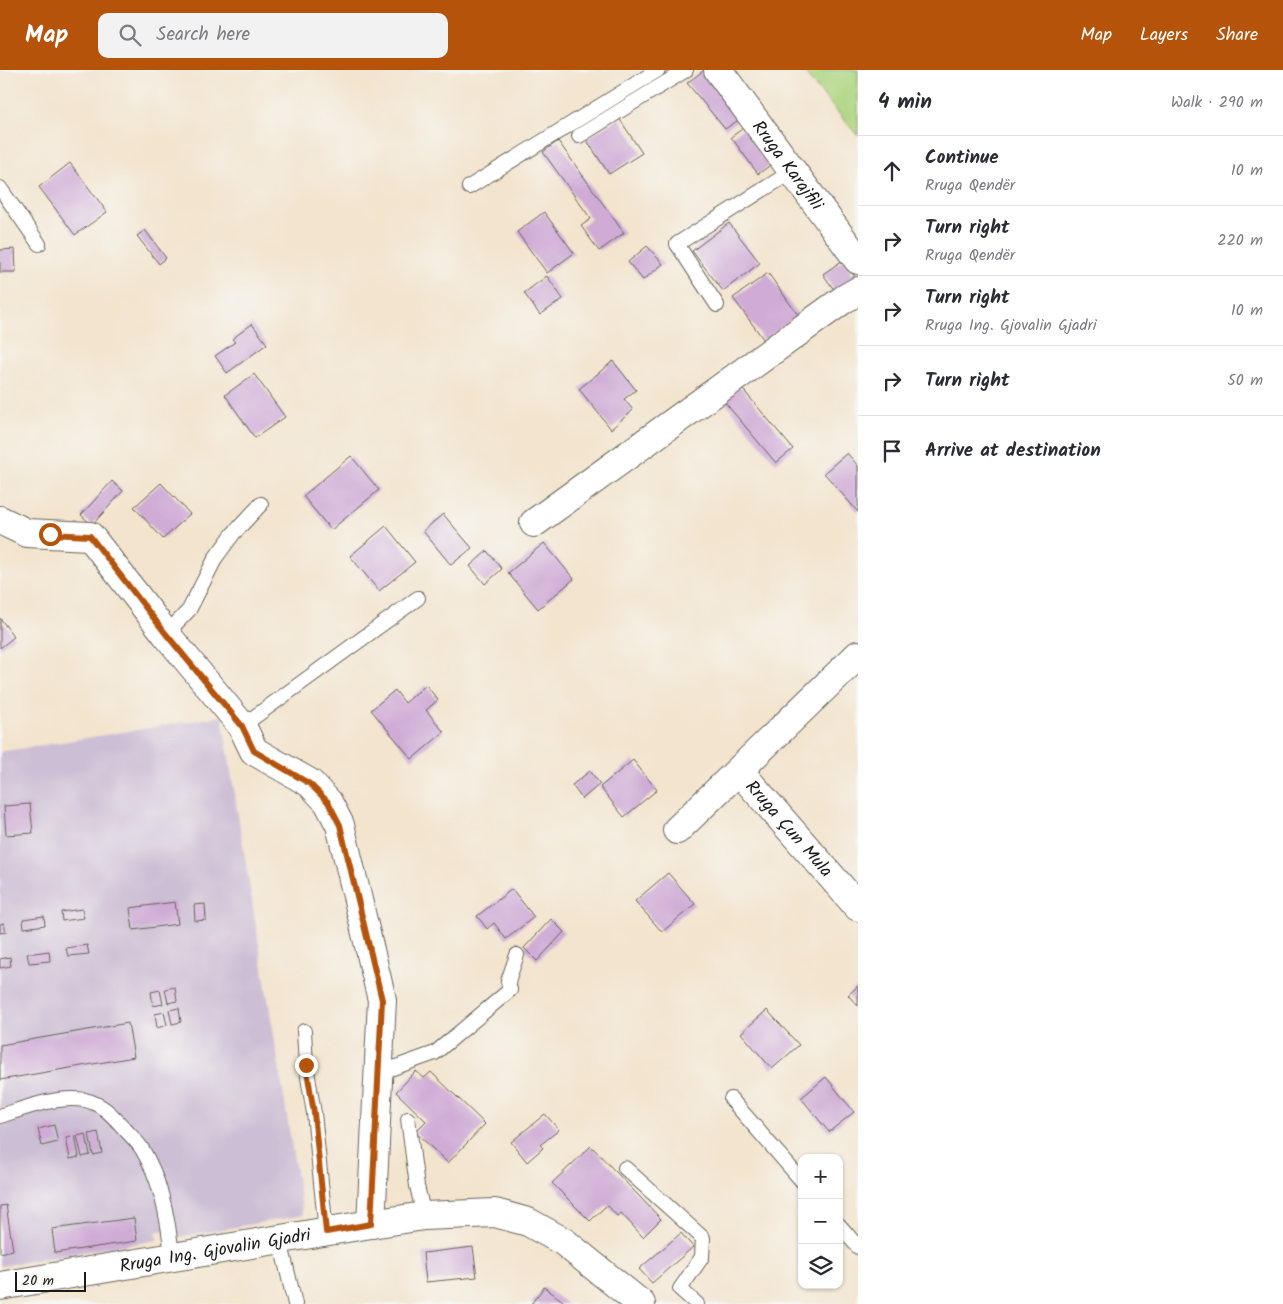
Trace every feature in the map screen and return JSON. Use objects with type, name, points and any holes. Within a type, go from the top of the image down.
[{"type":"street","name":"Rruga Karajfili","points":[[718,70],[858,260]]},
{"type":"street","points":[[534,523],[844,299],[858,291]]},
{"type":"street","points":[[0,520],[28,533],[90,536],[166,634],[242,726],[254,751],[310,784],[328,802],[340,825],[382,1000],[371,1224]]},
{"type":"street","name":"Rruga Çun Mula","points":[[677,830],[740,772],[858,655]]},
{"type":"street","name":"Rruga Çun Mula","points":[[740,772],[858,907]]},
{"type":"street","name":"Rruga Ing. Gjovalin Gjadri","points":[[0,1286],[424,1216],[495,1213],[528,1222],[564,1242],[640,1304]]},
{"type":"lane","points":[[469,187],[658,70]]},
{"type":"lane","points":[[579,136],[686,70]]},
{"type":"lane","points":[[717,305],[677,244],[780,179],[791,170]]},
{"type":"lane","points":[[0,188],[39,244]]},
{"type":"lane","points":[[166,634],[189,610],[216,557],[233,534],[261,504]]},
{"type":"lane","points":[[242,726],[418,598]]},
{"type":"lane","points":[[379,1073],[435,1053],[510,990],[508,981],[516,954]]},
{"type":"lane","points":[[304,1031],[306,1065],[314,1113],[326,1232]]},
{"type":"lane","points":[[731,1099],[798,1176]]},
{"type":"lane","points":[[0,1116],[32,1106],[64,1100],[85,1100],[107,1109],[142,1149],[149,1164],[160,1194],[172,1258]]},
{"type":"lane","points":[[408,1119],[417,1186],[424,1216]]},
{"type":"lane","points":[[625,1168],[703,1238],[702,1257],[680,1289],[697,1304]]},
{"type":"lane","points":[[843,1230],[858,1247]]},
{"type":"lane","points":[[280,1240],[295,1304]]},
{"type":"shaded area","points":[[222,716],[303,1215],[179,1237],[177,1228],[156,1232],[157,1240],[0,1266],[0,752]]},
{"type":"green space","points":[[802,70],[858,70],[858,136]]},
{"type":"building","points":[[704,70],[740,119],[725,129],[687,83]]},
{"type":"building","points":[[619,118],[642,153],[609,174],[586,139]]},
{"type":"building","points":[[745,127],[772,164],[758,174],[731,137]]},
{"type":"building","points":[[558,141],[624,233],[599,251],[581,226],[591,219],[543,152]]},
{"type":"building","points":[[70,163],[107,212],[75,235],[39,187]]},
{"type":"building","points":[[544,212],[574,253],[547,273],[517,232]]},
{"type":"building","points":[[729,223],[760,263],[723,291],[692,251]]},
{"type":"building","points":[[145,230],[166,258],[159,264],[137,236]]},
{"type":"building","points":[[647,246],[663,264],[643,280],[628,262]]},
{"type":"building","points":[[15,249],[16,272],[0,272],[0,250]]},
{"type":"building","points":[[843,260],[858,281],[839,297],[823,274]]},
{"type":"building","points":[[768,273],[798,315],[764,340],[733,298]]},
{"type":"building","points":[[547,276],[563,299],[540,315],[524,293]]},
{"type":"building","points":[[252,324],[267,344],[227,373],[215,356],[235,342],[232,339]]},
{"type":"building","points":[[613,361],[636,390],[624,399],[633,410],[611,429],[579,389]]},
{"type":"building","points":[[254,374],[285,417],[255,438],[225,395]]},
{"type":"building","points":[[740,386],[793,449],[776,463],[723,400]]},
{"type":"building","points":[[847,453],[858,466],[858,512],[824,473]]},
{"type":"building","points":[[351,456],[379,490],[331,530],[303,496]]},
{"type":"building","points":[[112,481],[123,491],[92,525],[81,515]]},
{"type":"building","points":[[161,483],[190,514],[163,539],[134,507]]},
{"type":"building","points":[[443,514],[472,548],[451,565],[423,531]]},
{"type":"building","points":[[386,526],[415,562],[379,591],[350,556]]},
{"type":"building","points":[[544,543],[574,579],[538,609],[508,573]]},
{"type":"building","points":[[487,551],[502,569],[485,584],[470,566]]},
{"type":"building","points":[[0,618],[14,637],[0,648]]},
{"type":"building","points":[[426,685],[438,700],[426,710],[444,732],[412,759],[371,710],[395,690],[405,703]]},
{"type":"building","points":[[633,760],[657,790],[624,817],[600,787]]},
{"type":"building","points":[[590,771],[600,784],[582,799],[572,785]]},
{"type":"building","points":[[30,804],[33,833],[6,835],[4,806]]},
{"type":"building","points":[[668,873],[695,904],[662,932],[635,901]]},
{"type":"building","points":[[512,889],[534,917],[506,939],[494,923],[487,929],[477,916]]},
{"type":"building","points":[[175,902],[178,924],[133,930],[130,908]]},
{"type":"building","points":[[205,904],[206,920],[195,921],[194,905]]},
{"type":"building","points":[[82,909],[84,918],[62,921],[61,912]]},
{"type":"building","points":[[44,916],[45,925],[24,928],[23,919]]},
{"type":"building","points":[[551,919],[564,932],[537,961],[524,948]]},
{"type":"building","points":[[4,923],[6,932],[0,933],[0,924]]},
{"type":"building","points":[[87,945],[89,954],[68,956],[66,948]]},
{"type":"building","points":[[49,951],[50,961],[29,963],[27,954]]},
{"type":"building","points":[[10,957],[11,966],[0,968],[0,959]]},
{"type":"building","points":[[858,986],[858,1006],[848,995]]},
{"type":"building","points":[[175,987],[177,1001],[168,1003],[165,989]]},
{"type":"building","points":[[160,990],[163,1004],[153,1006],[151,992]]},
{"type":"building","points":[[179,1008],[181,1022],[172,1024],[169,1010]]},
{"type":"building","points":[[767,1010],[799,1045],[772,1069],[741,1033]]},
{"type":"building","points":[[164,1012],[167,1025],[157,1028],[155,1014]]},
{"type":"building","points":[[128,1023],[134,1057],[0,1080],[0,1045]]},
{"type":"building","points":[[416,1071],[424,1078],[431,1072],[485,1124],[448,1163],[415,1132],[426,1121],[396,1092]]},
{"type":"building","points":[[826,1077],[854,1112],[829,1132],[801,1098]]},
{"type":"building","points":[[545,1114],[559,1130],[540,1145],[543,1148],[527,1162],[511,1142]]},
{"type":"building","points":[[54,1125],[58,1142],[42,1146],[38,1129]]},
{"type":"building","points":[[98,1132],[102,1153],[93,1155],[89,1134]]},
{"type":"building","points":[[86,1134],[90,1155],[82,1157],[77,1136]]},
{"type":"building","points":[[75,1136],[79,1157],[70,1159],[66,1138]]},
{"type":"building","points":[[591,1146],[661,1219],[643,1237],[621,1213],[617,1216],[607,1205],[590,1221],[552,1183]]},
{"type":"building","points":[[6,1205],[13,1250],[0,1253],[0,1206]]},
{"type":"building","points":[[134,1218],[137,1241],[55,1253],[52,1229]]},
{"type":"building","points":[[681,1233],[693,1247],[652,1283],[639,1269]]},
{"type":"building","points":[[473,1247],[477,1277],[426,1282],[423,1253]]},
{"type":"building","points":[[544,1287],[567,1304],[531,1304]]},
{"type":"route","points":[[50,534],[90,536],[166,634],[242,726],[254,751],[310,784],[328,802],[340,825],[382,1000],[371,1224],[326,1232],[312,1095],[306,1065]]}]
